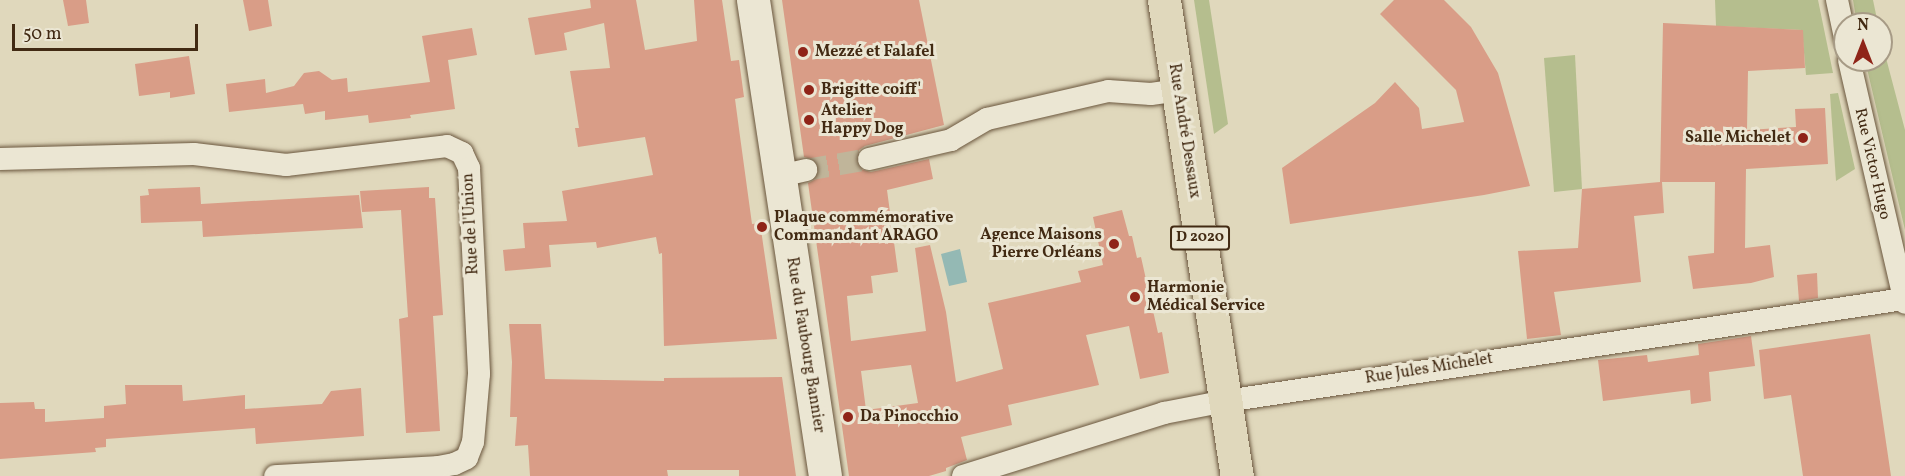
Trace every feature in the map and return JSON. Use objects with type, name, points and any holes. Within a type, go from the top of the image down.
[{"type":"main road","name":"Rue du Faubourg Bannier","points":[[753,0],[793,173],[825,476]]},
{"type":"main road","name":"Rue André Dessaux","points":[[1164,0],[1237,476]]},
{"type":"street","name":"Rue Victor Hugo","points":[[1852,72],[1904,301]]},
{"type":"street","points":[[869,159],[951,140],[987,119],[1108,91],[1151,94],[1178,90]]},
{"type":"street","name":"Rue de l'Union","points":[[0,159],[194,154],[286,165],[447,146],[462,153],[469,168],[478,374],[473,442],[467,458],[454,464],[438,467],[275,476]]},
{"type":"street","name":"Rue Jules Michelet","points":[[963,476],[1164,413],[1226,401],[1904,301]]},
{"type":"green space","points":[[1194,0],[1209,0],[1228,124],[1214,134]]},
{"type":"green space","points":[[1715,0],[1818,0],[1833,73],[1806,75],[1802,30],[1716,26]]},
{"type":"green space","points":[[1853,0],[1873,0],[1876,12],[1855,12]]},
{"type":"green space","points":[[1575,55],[1582,189],[1554,192],[1544,58]]},
{"type":"green space","points":[[1868,72],[1890,72],[1905,130],[1905,230]]},
{"type":"green space","points":[[1838,93],[1855,169],[1836,181],[1830,94]]},
{"type":"water","points":[[960,249],[967,282],[949,286],[941,254]]},
{"type":"building","points":[[63,0],[86,0],[89,23],[68,26]]},
{"type":"building","points":[[243,0],[268,0],[272,26],[249,31]]},
{"type":"building","points":[[590,0],[636,0],[645,50],[697,41],[694,0],[722,0],[731,61],[739,60],[744,97],[735,99],[739,129],[752,224],[760,223],[777,339],[664,346],[662,253],[659,254],[656,237],[597,248],[596,242],[549,245],[551,267],[505,271],[503,250],[525,248],[523,223],[567,221],[562,191],[653,175],[645,137],[578,147],[575,128],[579,128],[570,71],[610,68],[604,23],[564,33],[567,50],[535,55],[528,18],[591,8]]},
{"type":"building","points":[[782,0],[919,0],[944,125],[865,146],[859,150],[856,161],[860,169],[871,172],[929,159],[933,179],[887,190],[898,272],[871,276],[873,293],[847,296],[851,341],[926,331],[915,248],[930,245],[946,312],[956,382],[1003,369],[988,303],[1081,282],[1078,271],[1103,265],[1093,217],[1122,210],[1137,258],[1141,257],[1158,333],[1162,332],[1169,373],[1140,379],[1129,326],[1086,335],[1099,385],[1008,405],[1012,425],[961,437],[967,460],[946,468],[946,471],[929,476],[849,476],[808,183],[816,179],[819,168],[815,160],[804,157]],"holes":[[[911,365],[918,403],[866,410],[861,371]]]},
{"type":"building","points":[[1394,0],[1444,0],[1471,27],[1498,73],[1530,186],[1290,224],[1282,168],[1375,103],[1395,82],[1419,108],[1422,129],[1464,122],[1456,90],[1380,14]]},
{"type":"building","points":[[1663,23],[1803,30],[1805,68],[1748,71],[1747,130],[1796,127],[1795,109],[1825,108],[1828,164],[1746,169],[1745,248],[1770,245],[1774,277],[1751,283],[1693,289],[1688,256],[1714,253],[1715,182],[1662,182],[1664,213],[1634,216],[1641,282],[1554,292],[1561,335],[1527,339],[1518,251],[1578,248],[1582,189],[1660,182]]},
{"type":"building","points":[[472,28],[477,55],[448,60],[455,109],[410,115],[411,118],[369,123],[368,115],[325,120],[325,111],[305,114],[303,104],[229,112],[226,84],[265,79],[266,93],[294,86],[304,73],[319,71],[332,80],[347,78],[348,92],[430,82],[422,36]]},
{"type":"building","points":[[189,56],[195,94],[170,98],[170,92],[139,96],[135,64]]},
{"type":"building","points":[[200,187],[201,204],[359,195],[363,228],[203,237],[202,221],[141,223],[140,196],[149,195],[148,189]]},
{"type":"building","points":[[429,187],[429,198],[435,198],[443,315],[433,316],[440,431],[406,433],[399,319],[408,317],[401,210],[362,212],[360,191]]},
{"type":"building","points":[[1817,273],[1818,298],[1799,301],[1797,275]]},
{"type":"building","points":[[509,324],[541,324],[545,379],[664,381],[664,378],[782,377],[796,476],[739,476],[739,470],[667,470],[668,476],[530,476],[528,445],[515,446],[517,417],[510,417],[512,362]]},
{"type":"building","points":[[1870,334],[1891,476],[1803,476],[1791,395],[1764,399],[1759,350]]},
{"type":"building","points":[[1751,336],[1755,366],[1709,372],[1711,401],[1691,404],[1690,390],[1603,401],[1598,360],[1647,355],[1648,362],[1699,355],[1698,344]]},
{"type":"building","points":[[125,385],[182,385],[183,401],[245,395],[245,409],[322,404],[331,391],[361,388],[364,436],[256,444],[255,428],[106,439],[106,447],[95,448],[96,452],[0,459],[0,403],[34,402],[35,409],[45,409],[45,422],[104,418],[104,406],[126,404]]},
{"type":"tunnel","points":[[806,170],[869,159]]},
{"type":"place","name":"Mezzé et Falafel","points":[[803,52]]},
{"type":"place","name":"Brigitte coiff'","points":[[809,90]]},
{"type":"place","name":"Atelier Happy Dog","points":[[809,120]]},
{"type":"place","name":"Salle Michelet","points":[[1803,138]]},
{"type":"place","name":"Plaque commémorative Commandant ARAGO","points":[[762,227]]},
{"type":"place","name":"Agence Maisons Pierre Orléans","points":[[1114,244]]},
{"type":"place","name":"Harmonie Médical Service","points":[[1135,297]]},
{"type":"place","name":"Da Pinocchio","points":[[848,417]]}]
